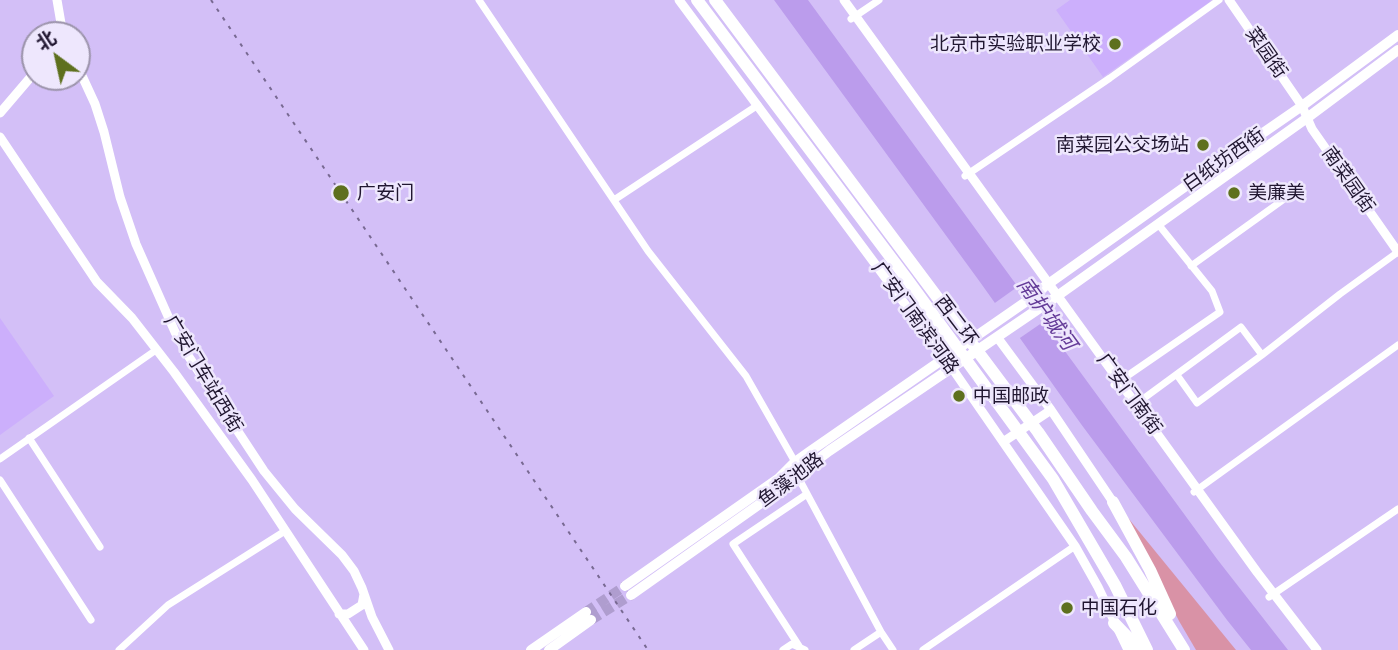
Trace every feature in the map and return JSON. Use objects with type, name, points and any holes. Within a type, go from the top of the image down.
[{"type":"highway","name":"西二环","points":[[697,0],[1026,440],[1095,549],[1147,650]]},
{"type":"highway","name":"西二环","points":[[715,0],[1038,432],[1126,557],[1183,649]]},
{"type":"highway","points":[[1113,502],[1150,570],[1183,649]]},
{"type":"highway","points":[[1114,623],[1140,650]]},
{"type":"main road","name":"白纸坊西街","points":[[998,322],[1303,106],[1398,34]]},
{"type":"main road","name":"白纸坊西街","points":[[1001,334],[1307,118],[1398,50]]},
{"type":"main road","name":"鱼藻池路","points":[[998,322],[795,462],[779,478],[628,591],[798,477],[830,451],[1001,334]]},
{"type":"main road","points":[[531,650],[589,616],[548,650]]},
{"type":"street","points":[[57,0],[61,21]]},
{"type":"street","points":[[479,0],[648,251],[746,376],[795,462]]},
{"type":"street","name":"广安门南滨河路","points":[[680,0],[945,358],[1075,546],[1128,650]]},
{"type":"street","name":"广安门南街","points":[[838,0],[854,17]]},
{"type":"street","name":"广安门南街","points":[[844,0],[1043,289],[1134,405],[1311,650]]},
{"type":"street","points":[[854,17],[879,0]]},
{"type":"street","points":[[967,175],[1219,0]]},
{"type":"street","name":"菜园街","points":[[1229,0],[1303,106]]},
{"type":"street","points":[[0,113],[21,88]]},
{"type":"street","name":"广安门车站西街","points":[[90,91],[96,104],[120,197],[136,244],[166,313],[189,357],[264,471],[295,509],[342,555],[354,571],[372,617],[389,650]]},
{"type":"street","points":[[614,200],[758,105]]},
{"type":"street","name":"南菜园街","points":[[1303,106],[1312,129],[1394,239],[1398,252]]},
{"type":"street","name":"广安门车站西街","points":[[0,137],[97,282],[132,318],[252,480],[364,650]]},
{"type":"street","points":[[1191,266],[1294,192]]},
{"type":"street","points":[[1116,383],[1220,312],[1212,291],[1158,224]]},
{"type":"street","points":[[1177,375],[1197,403],[1398,252]]},
{"type":"street","points":[[1134,405],[1241,327],[1262,355]]},
{"type":"street","points":[[1001,334],[1113,502]]},
{"type":"street","points":[[1196,491],[1398,345]]},
{"type":"street","points":[[0,459],[156,350]]},
{"type":"street","points":[[174,372],[186,370],[190,363],[189,357]]},
{"type":"street","points":[[1003,442],[1051,410]]},
{"type":"street","points":[[29,438],[100,547]]},
{"type":"street","points":[[252,480],[256,471],[264,471]]},
{"type":"street","points":[[798,477],[893,650]]},
{"type":"street","points":[[0,480],[91,620]]},
{"type":"street","points":[[802,648],[733,544],[807,494]]},
{"type":"street","points":[[1271,595],[1398,509]]},
{"type":"street","points":[[119,650],[167,605],[285,531]]},
{"type":"street","points":[[923,650],[1075,546]]},
{"type":"street","points":[[339,614],[348,614],[362,605],[364,594]]},
{"type":"street","name":"广安门南街","points":[[1271,595],[1317,650]]},
{"type":"street","points":[[854,650],[881,632]]},
{"type":"street","points":[[783,650],[792,644],[802,648]]},
{"type":"shaded area","points":[[774,0],[808,0],[1217,559],[1288,650],[1251,650],[1227,620],[1081,424]]},
{"type":"shaded area","name":"北京市实验职业学校","points":[[1070,0],[1211,1],[1103,77],[1056,10]]},
{"type":"shaded area","points":[[0,318],[54,396],[0,435]]},
{"type":"shaded area","points":[[1124,513],[1236,650],[1196,650]]},
{"type":"pier","points":[[1020,285],[1046,320],[1017,340],[992,305]]},
{"type":"tunnel","points":[[586,612],[625,586]]},
{"type":"tunnel","points":[[591,620],[631,595]]},
{"type":"railway","points":[[211,0],[648,650]]},
{"type":"place","name":"北京市实验职业学校","points":[[1115,44]]},
{"type":"place","name":"南菜园公交场站","points":[[1203,145]]},
{"type":"place","name":"广安门","points":[[341,193]]},
{"type":"place","name":"美廉美","points":[[1234,193]]},
{"type":"place","name":"中国邮政","points":[[959,396]]},
{"type":"place","name":"中国石化","points":[[1067,608]]},
{"type":"water label","name":"南护城河","points":[[1046,314]]}]
